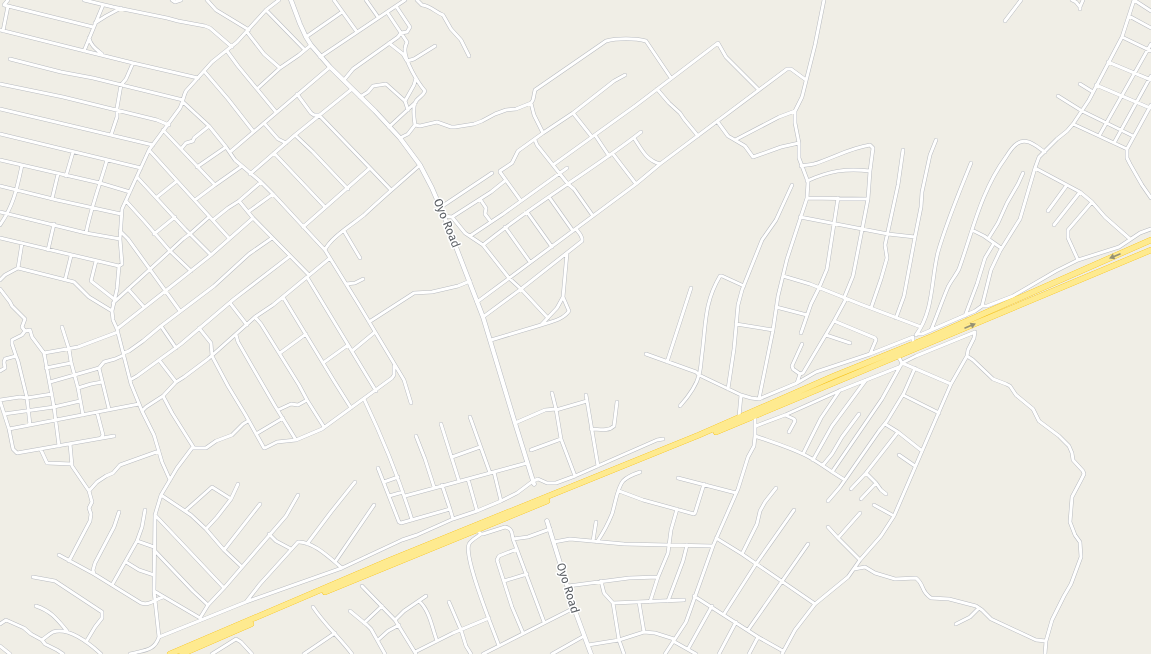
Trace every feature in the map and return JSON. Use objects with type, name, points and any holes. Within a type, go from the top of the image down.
[{"type":"highway","points":[[182,654],[378,570],[479,532],[700,436],[739,417],[913,344],[1151,240]]},
{"type":"highway","points":[[170,654],[402,555],[700,436],[754,416],[1151,250]]},
{"type":"street","points":[[3,0],[6,6],[93,27]]},
{"type":"street","points":[[8,0],[1,30],[198,78]]},
{"type":"street","points":[[84,0],[205,26],[210,28],[232,47]]},
{"type":"street","points":[[172,0],[175,2],[181,0]]},
{"type":"street","points":[[207,0],[216,10],[248,31],[264,54],[280,68]]},
{"type":"street","points":[[170,480],[154,435],[142,411],[130,380],[118,330],[113,320],[112,311],[117,290],[119,266],[122,264],[120,231],[122,209],[138,177],[149,150],[163,130],[169,125],[183,101],[186,91],[212,62],[232,47],[266,10],[280,0]]},
{"type":"street","name":"Oyo Road","points":[[292,0],[300,24],[311,45],[320,57],[400,138],[420,165],[432,188],[478,302],[491,340],[514,423],[534,483]]},
{"type":"street","points":[[334,0],[357,32]]},
{"type":"street","points":[[366,0],[379,18]]},
{"type":"street","points":[[320,57],[405,0]]},
{"type":"street","points":[[417,0],[422,5],[428,6],[437,13],[443,15],[451,29],[461,40],[469,56]]},
{"type":"street","points":[[759,399],[783,276],[807,198],[807,181],[799,158],[795,111],[802,97],[824,0]]},
{"type":"street","points":[[1005,21],[1021,0]]},
{"type":"street","points":[[1072,0],[1080,8],[1083,0]]},
{"type":"street","points":[[982,306],[992,270],[1001,248],[1020,218],[1035,168],[1040,157],[1067,131],[1082,111],[1122,37],[1134,0],[1151,11]]},
{"type":"street","points":[[84,50],[102,4]]},
{"type":"street","points":[[344,80],[353,69],[398,37],[401,33],[407,32],[410,27],[396,6]]},
{"type":"street","points":[[95,23],[121,8]]},
{"type":"street","points":[[266,10],[305,50]]},
{"type":"street","points":[[306,38],[342,12]]},
{"type":"street","points":[[387,12],[407,42],[404,49],[407,61]]},
{"type":"street","points":[[1129,16],[1151,28]]},
{"type":"street","points":[[1122,37],[1150,51]]},
{"type":"street","points":[[89,38],[90,43],[104,55]]},
{"type":"street","points":[[543,133],[534,115],[531,103],[535,90],[606,41],[629,39],[646,41],[671,78]]},
{"type":"street","points":[[389,43],[403,54],[425,91],[424,95],[389,127]]},
{"type":"street","points":[[553,166],[718,43],[726,57],[759,90]]},
{"type":"street","points":[[1099,136],[1135,73],[1150,51],[1151,44]]},
{"type":"street","points":[[257,89],[280,68],[311,45]]},
{"type":"street","points":[[407,61],[414,59],[435,46]]},
{"type":"street","points":[[227,51],[276,112]]},
{"type":"street","points":[[10,59],[183,101],[209,126],[235,160],[261,182],[325,250],[404,380],[411,404]]},
{"type":"street","points":[[1108,62],[1150,80]]},
{"type":"street","points":[[111,136],[115,123],[121,85],[126,79],[133,63]]},
{"type":"street","points":[[230,152],[330,67]]},
{"type":"street","points":[[478,302],[787,69],[789,68],[806,80]]},
{"type":"street","points":[[204,71],[253,131]]},
{"type":"street","points":[[521,201],[500,171],[512,163],[518,151],[573,113],[614,81],[625,75]]},
{"type":"street","points":[[1114,143],[1151,76]]},
{"type":"street","points":[[405,101],[414,85],[416,78]]},
{"type":"street","points":[[0,84],[63,97],[157,120],[169,125]]},
{"type":"street","points":[[360,97],[368,92],[373,86],[386,84],[405,101],[408,110]]},
{"type":"street","points":[[1080,84],[1093,92]]},
{"type":"street","points":[[1096,85],[1151,107],[1133,136],[1127,149],[1127,158],[1151,198]]},
{"type":"street","points":[[250,174],[352,89]]},
{"type":"street","points":[[657,89],[680,113],[698,136]]},
{"type":"street","points":[[297,94],[311,113],[314,115],[319,115],[391,190]]},
{"type":"street","points":[[1058,96],[1082,111],[1133,136]]},
{"type":"street","points":[[400,138],[408,134],[415,125],[414,108],[416,102]]},
{"type":"street","points":[[415,125],[420,126],[437,122],[455,127],[474,124],[495,114],[506,110],[516,109],[531,103]]},
{"type":"street","points":[[0,109],[153,145]]},
{"type":"street","points":[[735,140],[779,117],[795,111]]},
{"type":"street","points":[[573,113],[636,184]]},
{"type":"street","points":[[717,121],[728,136],[745,146],[754,157],[762,152],[781,146],[799,144]]},
{"type":"street","points":[[264,123],[278,139],[286,143]]},
{"type":"street","points":[[1073,124],[1127,149]]},
{"type":"street","points":[[181,150],[186,143],[193,141],[194,138],[209,126]]},
{"type":"street","points":[[163,130],[215,184]]},
{"type":"street","points":[[483,245],[505,227],[611,155],[641,132]]},
{"type":"street","points":[[0,134],[141,168]]},
{"type":"street","points":[[295,135],[348,189]]},
{"type":"street","points":[[634,138],[652,162],[655,169]]},
{"type":"street","points":[[535,140],[537,145],[553,166],[574,189],[593,216]]},
{"type":"street","points":[[896,318],[904,296],[921,207],[922,192],[930,155],[936,140]]},
{"type":"street","points":[[931,330],[949,287],[958,271],[978,211],[998,168],[1011,150],[1018,143],[1023,141],[1033,143],[1045,152]]},
{"type":"street","points":[[797,383],[800,374],[803,373],[834,321],[853,276],[868,199],[873,148],[870,145],[852,149],[814,164],[801,166]]},
{"type":"street","points":[[198,167],[226,147]]},
{"type":"street","points":[[149,150],[229,237]]},
{"type":"street","points":[[871,308],[882,279],[887,258],[885,245],[898,185],[903,150]]},
{"type":"street","points":[[66,176],[73,152]]},
{"type":"street","points":[[274,153],[325,207]]},
{"type":"street","points":[[0,160],[100,183],[130,192]]},
{"type":"street","points":[[86,233],[92,207],[107,160]]},
{"type":"street","points":[[652,162],[660,164]]},
{"type":"street","points":[[646,354],[696,372],[699,375],[741,395],[759,399],[797,383],[816,372],[870,354],[913,337],[917,334],[921,327],[929,306],[935,265],[945,226],[971,162]]},
{"type":"street","points":[[0,225],[8,214],[14,200],[22,165]]},
{"type":"street","points":[[325,250],[327,246],[420,165]]},
{"type":"street","points":[[195,200],[215,184],[242,166]]},
{"type":"street","points":[[303,227],[348,189],[370,168]]},
{"type":"street","points":[[470,236],[566,168]]},
{"type":"street","points":[[1035,168],[1080,192],[1130,239]]},
{"type":"street","points":[[807,181],[821,174],[849,169],[870,171]]},
{"type":"street","points":[[988,239],[998,223],[1023,172]]},
{"type":"street","points":[[441,208],[492,173]]},
{"type":"street","points":[[52,199],[58,174]]},
{"type":"street","points":[[138,177],[211,255]]},
{"type":"street","points":[[574,189],[575,179]]},
{"type":"street","points":[[452,218],[506,180]]},
{"type":"street","points":[[157,197],[177,181]]},
{"type":"street","points":[[213,220],[239,201],[261,182]]},
{"type":"street","points":[[728,389],[734,349],[738,305],[762,240],[776,220],[792,185]]},
{"type":"street","points":[[1048,212],[1067,185]]},
{"type":"street","points":[[0,186],[121,214]]},
{"type":"street","points":[[1054,225],[1080,192]]},
{"type":"street","points":[[248,212],[273,194]]},
{"type":"street","points":[[483,317],[582,242],[581,235],[575,230],[549,197]]},
{"type":"street","points":[[807,198],[868,199]]},
{"type":"street","points":[[801,333],[811,304],[827,269],[838,198]]},
{"type":"street","points":[[480,199],[486,208],[485,214],[491,222]]},
{"type":"street","points":[[126,201],[154,234],[191,271]]},
{"type":"street","points":[[239,201],[253,218],[308,276],[329,315],[376,391]]},
{"type":"street","points":[[1078,260],[1068,238],[1068,230],[1092,202]]},
{"type":"street","points":[[0,212],[86,233],[120,239]]},
{"type":"street","points":[[527,212],[552,247]]},
{"type":"street","points":[[444,216],[452,218],[466,233],[483,245],[509,278],[548,318]]},
{"type":"street","points":[[154,234],[175,217]]},
{"type":"street","points":[[114,301],[183,239],[210,217]]},
{"type":"street","points":[[800,217],[888,234],[915,237]]},
{"type":"street","points":[[44,353],[78,347],[118,330],[144,307],[211,255],[229,237],[253,218]]},
{"type":"street","points":[[48,250],[54,224]]},
{"type":"street","points":[[505,227],[530,262]]},
{"type":"street","points":[[917,334],[922,334],[965,316],[982,306],[987,306],[1013,296],[1078,260],[1119,247],[1130,239],[1151,229]]},
{"type":"street","points":[[972,230],[1001,248]]},
{"type":"street","points":[[120,231],[128,239],[180,311]]},
{"type":"street","points":[[344,231],[360,258]]},
{"type":"street","points":[[0,238],[71,256],[119,266]]},
{"type":"street","points":[[50,382],[99,368],[104,362],[115,360],[129,351],[214,286],[249,254],[272,238]]},
{"type":"street","points":[[18,268],[22,243]]},
{"type":"street","points":[[965,316],[978,284],[986,258],[994,243]]},
{"type":"street","points":[[541,325],[557,308],[563,298],[567,253]]},
{"type":"street","points":[[65,280],[71,256]]},
{"type":"street","points":[[130,380],[176,348],[290,256]]},
{"type":"street","points":[[142,411],[163,396],[176,382],[212,356],[256,317],[330,258]]},
{"type":"street","points":[[96,261],[91,281],[114,301]]},
{"type":"street","points":[[0,280],[5,275],[18,268],[74,282],[89,297],[112,311]]},
{"type":"street","points":[[680,406],[691,393],[699,375],[706,310],[710,296],[720,276],[744,286]]},
{"type":"street","points":[[783,276],[819,288],[921,327]]},
{"type":"street","points":[[346,284],[355,283],[363,279]]},
{"type":"street","points":[[370,322],[414,294],[432,292],[458,286],[470,281]]},
{"type":"street","points":[[667,362],[691,288]]},
{"type":"street","points":[[128,289],[144,307]]},
{"type":"street","points":[[0,290],[12,306],[25,319],[22,327],[25,330]]},
{"type":"street","points":[[283,297],[351,408]]},
{"type":"street","points":[[491,340],[559,319],[566,315],[569,311],[563,298]]},
{"type":"street","points":[[230,303],[247,325]]},
{"type":"street","points":[[776,307],[807,315]]},
{"type":"street","points":[[256,317],[300,385],[324,428]]},
{"type":"street","points":[[834,321],[875,338],[876,340],[870,354]]},
{"type":"street","points":[[736,324],[773,330]]},
{"type":"street","points":[[161,326],[176,348]]},
{"type":"street","points":[[62,327],[69,349],[83,415]]},
{"type":"street","points":[[200,328],[211,343],[212,356],[264,448],[276,442],[296,440],[324,428],[392,378],[394,375],[394,364]]},
{"type":"street","points":[[25,330],[30,330],[32,337],[44,353],[52,394],[59,446]]},
{"type":"street","points":[[25,330],[22,335],[12,340],[12,344],[18,361],[27,398],[30,424]]},
{"type":"street","points":[[352,351],[375,332]]},
{"type":"street","points":[[694,596],[712,606],[782,653],[795,630],[815,604],[848,577],[860,560],[881,536],[894,516],[951,384],[967,356],[975,332],[902,363],[882,399],[832,472]]},
{"type":"street","points":[[280,353],[306,334]]},
{"type":"street","points":[[236,335],[238,342],[296,440]]},
{"type":"street","points":[[826,335],[850,343]]},
{"type":"street","points":[[913,337],[913,344]]},
{"type":"street","points":[[800,374],[792,369],[792,366],[802,344]]},
{"type":"street","points":[[323,363],[348,345]]},
{"type":"street","points":[[0,371],[5,368],[5,359],[16,356]]},
{"type":"street","points":[[898,356],[902,363],[951,384]]},
{"type":"street","points":[[967,356],[993,380],[1010,386],[1016,395],[1033,409],[1039,421],[1059,436],[1069,446],[1073,460],[1084,474],[1072,497],[1070,522],[1075,535],[1080,542],[1081,557],[1072,584],[1052,620],[1046,641],[1045,654]]},
{"type":"street","points":[[159,360],[176,382]]},
{"type":"street","points":[[46,368],[71,363]]},
{"type":"street","points":[[756,426],[785,415],[840,390],[899,367]]},
{"type":"street","points":[[99,368],[109,409]]},
{"type":"street","points":[[828,501],[885,424],[903,395],[915,368]]},
{"type":"street","points":[[813,460],[832,426],[866,380]]},
{"type":"street","points":[[78,388],[102,382]]},
{"type":"street","points":[[803,454],[821,418],[840,390]]},
{"type":"street","points":[[552,393],[561,439],[575,476]]},
{"type":"street","points":[[52,394],[0,400],[15,453],[41,450],[114,436]]},
{"type":"street","points":[[586,395],[598,466]]},
{"type":"street","points":[[739,417],[741,395]]},
{"type":"street","points":[[903,395],[939,414]]},
{"type":"street","points":[[163,396],[194,448]]},
{"type":"street","points":[[278,410],[291,404],[298,405],[308,400]]},
{"type":"street","points":[[364,400],[378,427],[398,477],[412,520]]},
{"type":"street","points":[[4,414],[54,407],[80,401]]},
{"type":"street","points":[[514,423],[545,410],[556,410],[587,401]]},
{"type":"street","points":[[591,429],[608,430],[614,426],[617,402]]},
{"type":"street","points":[[9,429],[139,404]]},
{"type":"street","points":[[97,412],[103,435],[102,438]]},
{"type":"street","points":[[822,465],[832,454],[842,437],[859,414]]},
{"type":"street","points":[[785,415],[794,419],[795,421],[789,432]]},
{"type":"street","points":[[665,654],[686,622],[694,596],[716,538],[736,493],[748,457],[753,448],[756,426],[754,416]]},
{"type":"street","points":[[470,417],[480,447],[492,473],[501,502]]},
{"type":"street","points":[[256,434],[282,418]]},
{"type":"street","points":[[130,654],[144,651],[154,646],[157,644],[159,637],[154,591],[154,549],[155,515],[161,495],[190,450],[194,448],[206,448],[216,441],[232,435],[248,421]]},
{"type":"street","points":[[441,424],[459,481]]},
{"type":"street","points":[[885,424],[898,432],[922,451]]},
{"type":"street","points":[[851,489],[866,473],[898,432]]},
{"type":"street","points":[[416,436],[434,487]]},
{"type":"street","points":[[755,436],[803,454],[845,480]]},
{"type":"street","points":[[531,450],[561,439]]},
{"type":"street","points":[[159,637],[246,602],[342,568],[402,540],[501,502],[534,483],[538,479],[547,483],[556,483],[657,440],[663,439]]},
{"type":"street","points":[[69,561],[90,521],[91,514],[89,508],[92,502],[89,491],[72,466],[70,444]]},
{"type":"street","points":[[452,457],[480,447]]},
{"type":"street","points":[[41,450],[47,463],[72,464]]},
{"type":"street","points":[[89,491],[97,482],[113,473],[120,465],[159,451]]},
{"type":"street","points":[[899,455],[915,466]]},
{"type":"street","points":[[389,496],[404,494],[492,473],[527,462]]},
{"type":"street","points":[[378,468],[399,522],[401,523],[412,520],[450,508]]},
{"type":"street","points":[[597,542],[606,528],[613,512],[614,502],[622,482],[640,472]]},
{"type":"street","points":[[866,473],[886,494]]},
{"type":"street","points":[[384,482],[398,477]]},
{"type":"street","points":[[468,478],[477,512]]},
{"type":"street","points":[[678,478],[736,493]]},
{"type":"street","points":[[307,544],[355,482]]},
{"type":"street","points":[[861,499],[876,483]]},
{"type":"street","points":[[206,529],[231,499],[238,484]]},
{"type":"street","points":[[619,491],[643,500],[692,514],[695,513],[704,484]]},
{"type":"street","points":[[442,485],[454,519]]},
{"type":"street","points":[[185,512],[212,487],[231,499]]},
{"type":"street","points":[[742,554],[757,524],[760,511],[776,488]]},
{"type":"street","points":[[161,495],[191,515],[242,567]]},
{"type":"street","points":[[201,619],[208,605],[286,516],[298,495]]},
{"type":"street","points":[[224,550],[260,504]]},
{"type":"street","points":[[335,562],[374,505]]},
{"type":"street","points":[[874,505],[894,516]]},
{"type":"street","points":[[650,602],[668,553],[671,530],[677,509]]},
{"type":"street","points":[[112,585],[137,541],[145,510]]},
{"type":"street","points":[[724,614],[756,564],[794,510]]},
{"type":"street","points":[[94,574],[93,570],[95,563],[114,527],[119,512]]},
{"type":"street","points":[[838,538],[860,513]]},
{"type":"street","points":[[155,515],[224,588]]},
{"type":"street","name":"Oyo Road","points":[[547,521],[574,608],[591,654]]},
{"type":"street","points":[[593,542],[596,522]]},
{"type":"street","points":[[500,646],[471,567],[468,553],[469,544],[479,532],[505,527],[511,530],[544,622]]},
{"type":"street","points":[[828,527],[860,560]]},
{"type":"street","points":[[513,539],[528,537],[550,529]]},
{"type":"street","points":[[269,534],[276,541],[291,549]]},
{"type":"street","points":[[716,538],[815,604]]},
{"type":"street","points":[[554,542],[570,539],[624,544],[713,546]]},
{"type":"street","points":[[137,541],[154,549],[208,605]]},
{"type":"street","points":[[246,602],[298,542],[307,544],[327,555],[342,568]]},
{"type":"street","points":[[748,630],[808,544]]},
{"type":"street","points":[[668,601],[683,561],[687,545]]},
{"type":"street","points":[[517,549],[497,558],[512,607],[523,633]]},
{"type":"street","points":[[59,555],[94,574],[141,603],[147,604],[155,602],[163,597]]},
{"type":"street","points":[[126,562],[139,570],[154,575]]},
{"type":"street","points":[[854,570],[865,567],[875,573],[895,579],[916,578],[921,584],[923,591],[931,598],[949,599],[979,608],[991,619],[1036,640],[1046,641]]},
{"type":"street","points":[[504,581],[527,574]]},
{"type":"street","points":[[34,577],[55,581],[102,612],[102,618],[86,642]]},
{"type":"street","points":[[568,586],[629,578],[658,577]]},
{"type":"street","points":[[601,581],[604,593],[613,603],[619,640],[624,654]]},
{"type":"street","points":[[362,586],[395,620],[416,653],[437,641],[489,618]]},
{"type":"street","points":[[154,591],[201,619]]},
{"type":"street","points":[[395,620],[404,611],[426,596]]},
{"type":"street","points":[[613,603],[684,600]]},
{"type":"street","points":[[419,601],[430,617],[437,641]]},
{"type":"street","points":[[449,602],[466,646],[471,654]]},
{"type":"street","points":[[639,602],[644,632]]},
{"type":"street","points":[[36,606],[52,614],[67,631],[91,645],[101,654]]},
{"type":"street","points":[[364,622],[382,606]]},
{"type":"street","points":[[688,649],[712,606]]},
{"type":"street","points":[[313,607],[351,654]]},
{"type":"street","points":[[483,654],[490,652],[544,622],[574,608]]},
{"type":"street","points":[[956,624],[970,617],[979,608]]},
{"type":"street","points":[[350,611],[371,629],[385,654]]},
{"type":"street","points":[[0,624],[8,620],[24,628],[30,634],[63,654]]},
{"type":"street","points":[[719,654],[736,622]]},
{"type":"street","points":[[378,640],[388,631],[399,625]]},
{"type":"street","points":[[42,640],[50,633],[67,631]]},
{"type":"street","points":[[588,645],[619,640],[644,632],[655,633],[674,640],[696,654]]},
{"type":"street","points":[[304,654],[335,633]]},
{"type":"street","points":[[552,654],[584,636]]},
{"type":"street","points":[[749,654],[758,637]]},
{"type":"street","points":[[214,654],[236,639],[241,642],[252,654]]},
{"type":"street","points":[[0,646],[10,654]]}]
